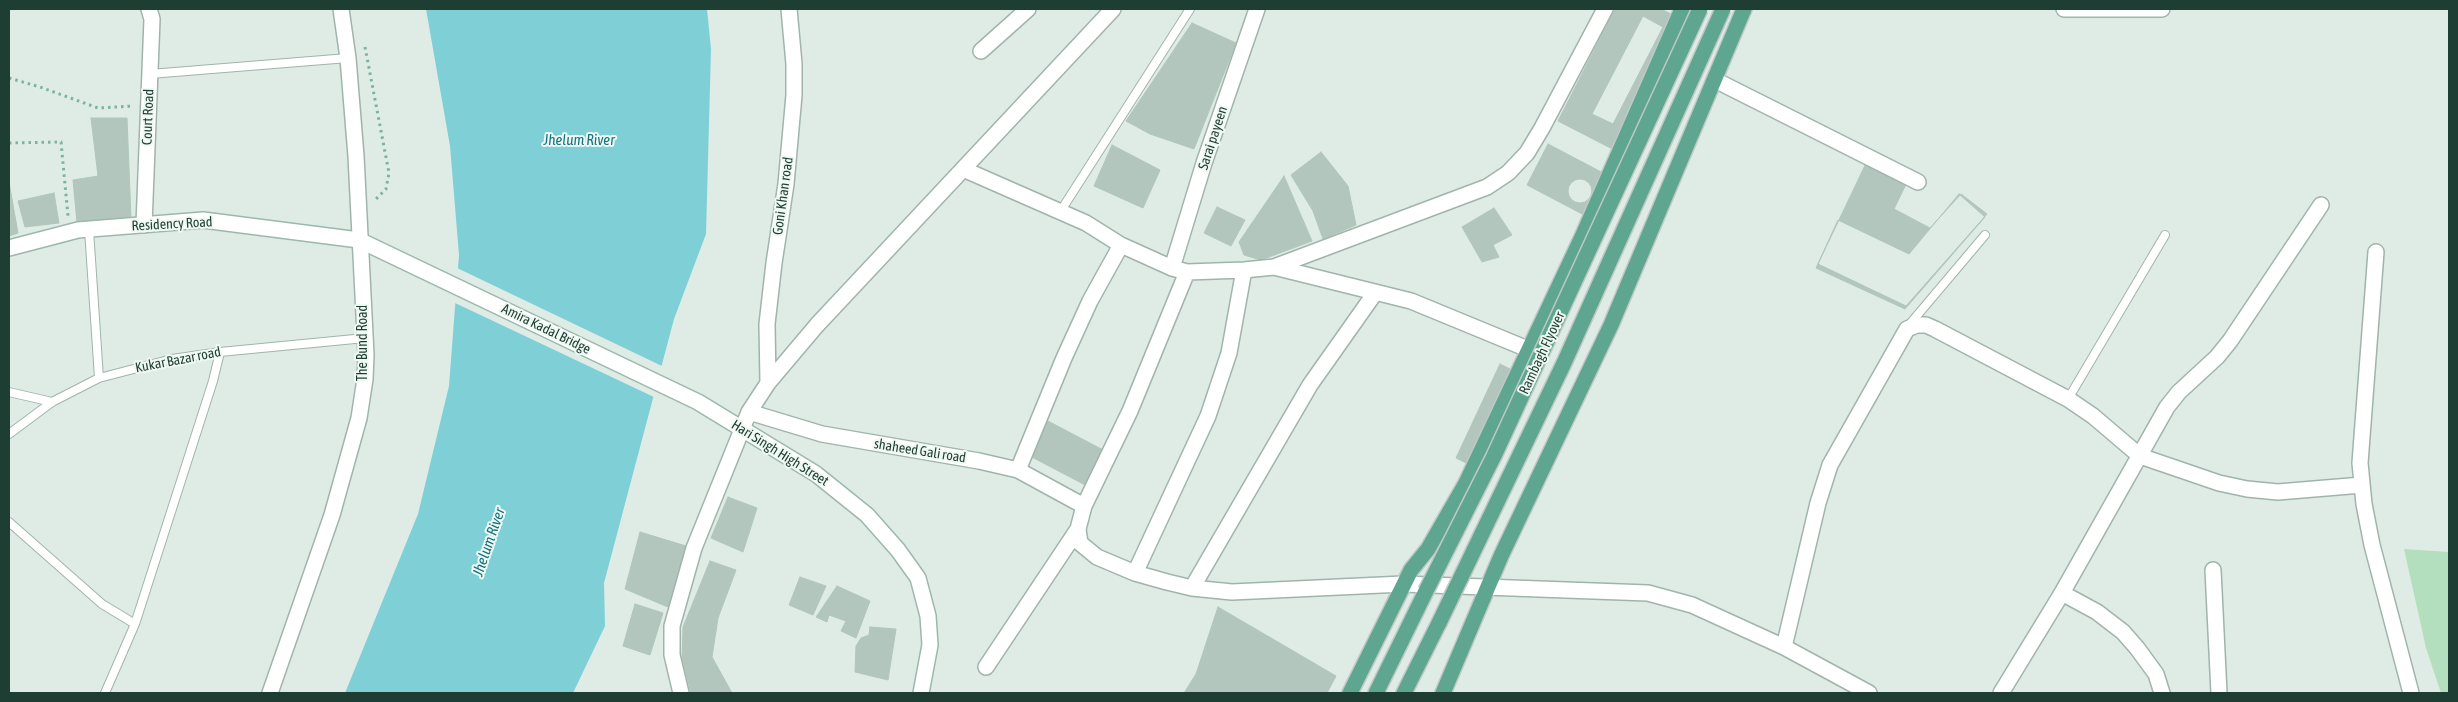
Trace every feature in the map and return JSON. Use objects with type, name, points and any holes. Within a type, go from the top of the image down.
[{"type":"main road","points":[[1350,693],[1410,570],[1428,549],[1466,483],[1582,237],[1682,9]]},
{"type":"main road","name":"Rambagh Flyover","points":[[1376,693],[1494,456],[1700,9]]},
{"type":"main road","name":"Rambagh Flyover","points":[[1404,693],[1564,363],[1723,9]]},
{"type":"main road","points":[[1443,693],[1487,589],[1611,325],[1744,9]]},
{"type":"street","name":"Court Road","points":[[144,225],[152,20],[149,9]]},
{"type":"street","name":"The Bund Road","points":[[270,693],[332,515],[359,418],[365,379],[359,211],[348,58],[341,9]]},
{"type":"street","name":"Goni Khan road","points":[[768,383],[767,324],[786,184],[794,95],[794,64],[789,9]]},
{"type":"street","points":[[981,51],[1028,9]]},
{"type":"street","points":[[681,693],[672,655],[672,626],[694,548],[740,428],[749,412],[768,383],[817,325],[1113,9]]},
{"type":"street","name":"Sarai payeen","points":[[986,667],[1078,528],[1084,506],[1130,411],[1180,270],[1204,163],[1257,9]]},
{"type":"street","points":[[963,169],[1086,223],[1121,245],[1180,270],[1244,270],[1274,267],[1487,186],[1508,173],[1526,153],[1542,128],[1605,9]]},
{"type":"street","points":[[2064,9],[2162,9]]},
{"type":"street","points":[[1715,80],[1918,182]]},
{"type":"street","points":[[2001,693],[2062,593],[2167,407],[2179,392],[2217,357],[2230,341],[2321,205]]},
{"type":"street","name":"Residency Road","points":[[9,248],[89,230],[202,220],[359,240],[394,255]]},
{"type":"street","points":[[1018,470],[1064,358],[1090,301],[1121,245]]},
{"type":"street","points":[[2376,252],[2360,463],[2372,545],[2411,693]]},
{"type":"street","name":"Amira Kadal Bridge","points":[[394,255],[698,402]]},
{"type":"street","points":[[1274,267],[1411,301],[1530,350]]},
{"type":"street","points":[[1135,573],[1208,416],[1229,353],[1244,270]]},
{"type":"street","points":[[1192,588],[1310,385],[1375,292]]},
{"type":"street","points":[[1784,647],[1818,503],[1830,465],[1907,328],[1926,325],[2068,399],[2093,416],[2140,456],[2219,483],[2247,489],[2278,492],[2362,485]]},
{"type":"street","name":"Hari Singh High Street","points":[[698,402],[816,474],[867,515],[898,550],[918,578],[928,616],[930,633],[921,693]]},
{"type":"street","name":"shaheed Gali road","points":[[749,412],[822,434],[979,461],[1018,470],[1084,506]]},
{"type":"street","points":[[1078,528],[1080,543],[1088,551],[1135,573],[1192,588],[1232,592],[1403,584],[1487,589],[1648,593],[1692,605],[1784,647],[1869,693]]},
{"type":"street","points":[[2213,570],[2219,693]]},
{"type":"street","points":[[2062,593],[2097,612],[2123,632],[2156,674],[2162,693]]},
{"type":"lane","points":[[1060,212],[1190,9]]},
{"type":"lane","points":[[150,74],[348,58]]},
{"type":"lane","points":[[89,230],[99,378]]},
{"type":"lane","points":[[1907,328],[1985,235]]},
{"type":"lane","points":[[2068,399],[2165,235]]},
{"type":"lane","name":"Kukar Bazar road","points":[[9,434],[52,402],[99,378],[172,359],[220,352],[365,338]]},
{"type":"lane","points":[[104,693],[135,624],[213,381],[220,352]]},
{"type":"lane","points":[[9,392],[52,402]]},
{"type":"lane","points":[[9,522],[102,604],[135,624]]},
{"type":"path","points":[[359,211],[379,198],[386,189],[389,179],[364,38]]},
{"type":"path","points":[[9,78],[98,108],[149,104]]},
{"type":"path","points":[[9,143],[61,142],[70,233]]},
{"type":"green space","points":[[2404,549],[2449,552],[2449,693],[2441,693],[2426,648]]},
{"type":"water","name":"Jhelum River","points":[[426,9],[707,9],[711,49],[706,234],[674,319],[604,583],[605,626],[573,693],[345,693],[418,514],[449,386],[459,255],[450,146]]},
{"type":"pier","points":[[455,267],[664,367],[656,398],[453,302]]},
{"type":"building","points":[[1615,9],[1661,9],[1693,25],[1626,156],[1558,121]],"holes":[[[1643,16],[1663,27],[1613,124],[1592,114]]]},
{"type":"building","points":[[1192,23],[1236,43],[1194,149],[1150,134],[1126,121]]},
{"type":"building","points":[[91,118],[127,118],[131,218],[77,223],[73,180],[98,176]]},
{"type":"building","points":[[1548,144],[1607,175],[1586,216],[1527,185]]},
{"type":"building","points":[[1112,145],[1160,170],[1143,208],[1094,186]]},
{"type":"building","points":[[1321,152],[1348,186],[1356,225],[1323,239],[1313,211],[1291,175]]},
{"type":"building","points":[[1869,157],[1910,176],[1894,209],[1930,228],[1961,194],[1987,214],[1906,306],[1818,264]]},
{"type":"building","points":[[1284,176],[1312,241],[1261,260],[1244,255],[1239,242]]},
{"type":"building","points":[[1580,179],[1589,182],[1592,191],[1589,200],[1580,203],[1571,200],[1568,191],[1571,182]]},
{"type":"building","points":[[9,182],[18,233],[9,236]]},
{"type":"building","points":[[54,193],[59,223],[25,227],[18,201]]},
{"type":"building","points":[[1959,194],[1985,217],[1905,309],[1816,268],[1838,220],[1909,254]]},
{"type":"building","points":[[1217,207],[1245,220],[1231,246],[1204,233]]},
{"type":"building","points":[[1494,208],[1512,235],[1493,245],[1499,257],[1482,262],[1462,227]]},
{"type":"building","points":[[1500,364],[1524,376],[1482,471],[1456,458]]},
{"type":"building","points":[[1046,420],[1107,452],[1089,487],[1028,455]]},
{"type":"building","points":[[728,497],[757,508],[743,552],[711,538]]},
{"type":"building","points":[[640,532],[686,546],[668,607],[625,589]]},
{"type":"building","points":[[710,561],[736,570],[718,618],[712,657],[732,693],[691,693],[682,658],[683,627]]},
{"type":"building","points":[[800,577],[826,586],[813,615],[789,605]]},
{"type":"building","points":[[837,586],[870,601],[856,638],[841,631],[846,621],[829,615],[827,622],[816,617]]},
{"type":"building","points":[[635,604],[663,613],[650,655],[623,646]]},
{"type":"building","points":[[1218,607],[1336,676],[1327,693],[1184,693],[1196,674]]},
{"type":"building","points":[[870,627],[896,629],[888,680],[855,672],[856,646],[861,638],[869,635]]}]
